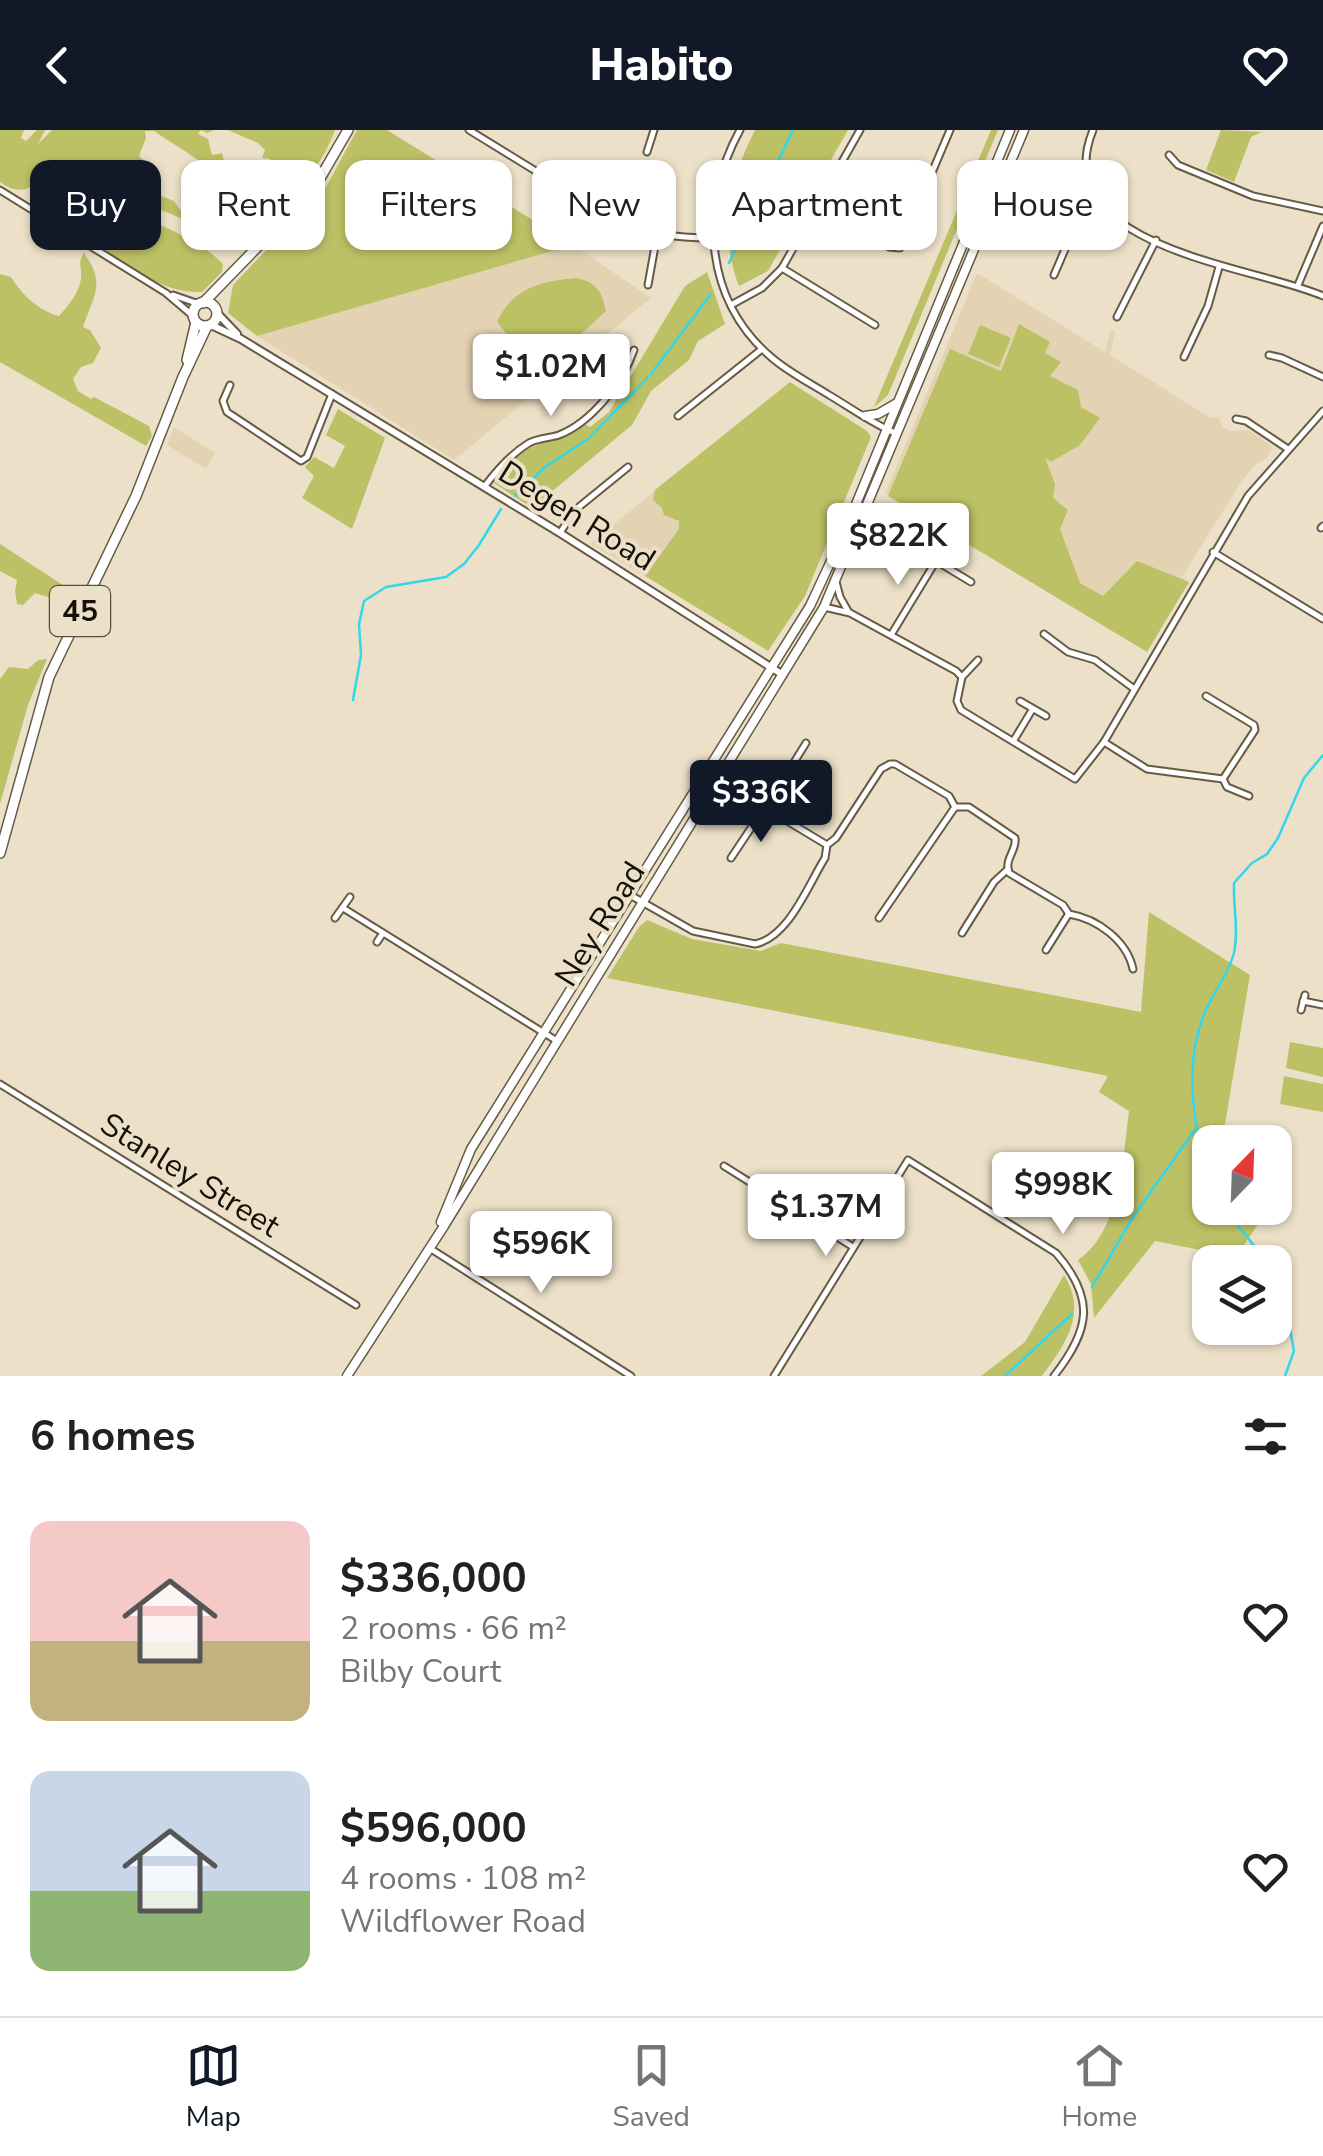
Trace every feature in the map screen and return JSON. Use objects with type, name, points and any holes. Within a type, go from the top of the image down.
[{"type":"main road","name":"Ney Road","points":[[428,1247],[472,1150],[810,606],[1010,130]]},
{"type":"main road","name":"Ney Road","points":[[346,1376],[824,607],[1024,130]]},
{"type":"main road","name":"45","points":[[183,377],[201,304],[304,199],[319,180],[344,132]]},
{"type":"main road","name":"45","points":[[0,853],[49,677],[136,496],[225,281]]},
{"type":"main road","points":[[201,304],[216,310]]},
{"type":"main road","points":[[195,319],[209,325]]},
{"type":"main road","points":[[864,416],[884,412],[897,403]]},
{"type":"street","points":[[468,130],[532,169]]},
{"type":"street","points":[[646,152],[654,130]]},
{"type":"street","points":[[726,160],[740,130]]},
{"type":"street","points":[[843,160],[860,130]]},
{"type":"street","points":[[937,161],[950,130]]},
{"type":"street","points":[[1087,160],[1093,130]]},
{"type":"street","points":[[1170,155],[1178,164],[1253,196],[1323,211]]},
{"type":"street","points":[[0,190],[166,293],[195,319]]},
{"type":"street","points":[[1128,225],[1186,256],[1298,285],[1323,296]]},
{"type":"street","points":[[1298,285],[1323,226]]},
{"type":"street","points":[[1117,317],[1156,240]]},
{"type":"street","points":[[648,284],[654,250]]},
{"type":"street","points":[[715,250],[730,306],[762,349],[898,434]]},
{"type":"street","points":[[730,306],[762,288],[782,268],[792,250]]},
{"type":"street","points":[[1054,275],[1065,250]]},
{"type":"street","points":[[1184,357],[1208,306],[1219,267]]},
{"type":"street","points":[[782,268],[874,325]]},
{"type":"street","points":[[166,293],[201,304]]},
{"type":"street","name":"Degen Road","points":[[216,310],[241,338]]},
{"type":"street","name":"Degen Road","points":[[209,325],[241,338],[783,675]]},
{"type":"street","points":[[678,416],[762,349]]},
{"type":"street","points":[[485,487],[501,464],[530,442],[562,434],[601,406],[634,350]]},
{"type":"street","points":[[1268,356],[1282,358],[1323,378]]},
{"type":"street","points":[[230,385],[223,401],[227,412],[301,461],[332,394]]},
{"type":"street","points":[[978,660],[962,677],[957,702],[961,710],[1071,779],[1082,773],[1248,496],[1323,411]]},
{"type":"street","points":[[1236,418],[1288,449]]},
{"type":"street","points":[[560,533],[574,511],[628,467]]},
{"type":"street","points":[[890,532],[970,582]]},
{"type":"street","points":[[1213,552],[1323,619]]},
{"type":"street","points":[[891,634],[936,561]]},
{"type":"street","points":[[836,582],[850,612]]},
{"type":"street","points":[[824,607],[850,612],[962,677]]},
{"type":"street","points":[[1044,634],[1068,652],[1096,660],[1133,688]]},
{"type":"street","points":[[1206,696],[1254,725],[1255,730],[1223,779]]},
{"type":"street","points":[[1020,701],[1046,716]]},
{"type":"street","points":[[1014,740],[1032,710]]},
{"type":"street","points":[[1104,742],[1148,769],[1223,779]]},
{"type":"street","points":[[732,858],[759,816],[768,810],[806,744]]},
{"type":"street","points":[[630,895],[708,936],[764,942],[782,928],[825,858],[827,845],[836,838],[881,770],[890,764],[949,796],[955,807]]},
{"type":"street","points":[[1223,779],[1227,787],[1249,796]]},
{"type":"street","points":[[955,807],[968,807],[1015,838],[1008,869],[998,876],[962,933]]},
{"type":"street","points":[[880,918],[955,807]]},
{"type":"street","points":[[768,810],[827,845]]},
{"type":"street","points":[[1008,869],[1063,905],[1069,914],[1123,943],[1130,953],[1133,970]]},
{"type":"street","points":[[335,918],[350,897]]},
{"type":"street","points":[[343,908],[558,1040]]},
{"type":"street","points":[[1046,950],[1069,914]]},
{"type":"street","points":[[377,942],[383,933]]},
{"type":"street","points":[[1301,1010],[1304,998],[1323,1005]]},
{"type":"street","name":"Stanley Street","points":[[0,1084],[356,1305]]},
{"type":"street","points":[[774,1376],[908,1160],[1056,1253],[1072,1272],[1081,1288],[1084,1314],[1079,1339],[1054,1376]]},
{"type":"street","points":[[724,1166],[854,1247]]},
{"type":"street","points":[[428,1247],[630,1376]]},
{"type":"shaded area","points":[[556,250],[580,250],[651,298],[454,460],[257,336]]},
{"type":"shaded area","points":[[977,273],[1105,352],[1111,329],[1115,332],[1110,355],[1211,418],[1219,417],[1222,426],[1230,431],[1248,430],[1273,447],[1241,482],[1182,577],[1189,582],[1147,652],[885,494]]},
{"type":"shaded area","points":[[174,427],[215,453],[206,469],[167,445]]},
{"type":"shaded area","points":[[681,469],[721,496],[645,576],[590,544]]},
{"type":"green space","points":[[0,130],[24,130],[21,138],[26,141],[37,130],[45,130],[38,144],[52,130],[201,130],[198,134],[208,139],[212,155],[222,153],[224,160],[197,160],[154,131],[145,131],[139,156],[144,160],[30,160],[30,187],[13,189],[0,182]]},
{"type":"green space","points":[[228,130],[335,130],[321,160],[271,160],[262,158],[265,150],[258,143]]},
{"type":"green space","points":[[357,130],[387,130],[436,160],[345,160],[345,250],[512,250],[512,207],[532,220],[532,250],[556,250],[257,336],[228,313],[233,285],[266,250],[325,250],[326,187]]},
{"type":"green space","points":[[755,130],[848,130],[831,160],[742,160]]},
{"type":"green space","points":[[991,130],[998,130],[986,160],[978,160]]},
{"type":"green space","points":[[1221,130],[1262,132],[1251,137],[1234,182],[1206,170]]},
{"type":"green space","points":[[161,196],[174,201],[181,218],[161,210]]},
{"type":"green space","points":[[957,210],[957,229],[888,395],[874,407]]},
{"type":"green space","points":[[161,225],[181,235],[181,250],[206,250],[223,264],[222,272],[202,292],[184,291],[149,279],[106,250],[161,250]]},
{"type":"green space","points":[[730,250],[780,250],[768,271],[739,286]]},
{"type":"green space","points":[[84,253],[95,273],[96,289],[83,327],[90,330],[101,348],[93,363],[81,367],[73,379],[78,391],[149,426],[152,436],[146,446],[0,362],[0,274],[11,277],[38,306],[59,316],[78,288]]},
{"type":"green space","points":[[707,272],[725,324],[698,341],[689,360],[651,391],[632,425],[532,508],[494,483],[525,451],[583,423],[590,427],[609,412],[685,286]]},
{"type":"green space","points":[[576,278],[597,288],[606,311],[552,355],[530,358],[497,322],[503,310],[529,288]]},
{"type":"green space","points":[[1019,324],[1050,342],[1045,353],[1061,362],[1050,376],[1078,390],[1081,407],[1100,418],[1080,445],[1051,462],[1045,458],[1055,484],[1053,498],[1068,510],[1060,529],[1080,583],[1103,596],[1137,561],[1189,582],[1147,652],[888,496],[950,349],[1001,371]]},
{"type":"green space","points":[[980,325],[1011,338],[999,367],[968,354]]},
{"type":"green space","points":[[790,382],[871,437],[805,596],[768,651],[645,576],[679,529],[679,521],[664,515],[653,500],[655,490]]},
{"type":"green space","points":[[338,409],[385,438],[352,529],[302,498],[314,476],[305,467],[314,457],[334,468],[345,446],[326,435]]},
{"type":"green space","points":[[0,544],[69,589],[74,598],[70,604],[35,593],[23,605],[17,604],[17,580],[0,571]]},
{"type":"green space","points":[[47,659],[28,705],[0,804],[0,679],[9,667],[28,669],[38,660]]},
{"type":"green space","points":[[1149,912],[1250,975],[1225,1125],[1192,1125],[1192,1225],[1258,1225],[1244,1245],[1192,1245],[1192,1248],[1155,1241],[1094,1318],[1091,1284],[1078,1260],[1103,1231],[1111,1212],[1122,1171],[1129,1111],[1099,1092],[1108,1076],[607,978],[647,920],[692,939],[761,951],[781,943],[1141,1012]]},
{"type":"green space","points":[[1290,1042],[1323,1048],[1323,1077],[1286,1068]]},
{"type":"green space","points":[[1284,1076],[1323,1084],[1323,1112],[1280,1104]]},
{"type":"green space","points":[[1064,1275],[1071,1289],[1074,1315],[1059,1352],[1042,1376],[981,1376],[1025,1342]]},
{"type":"waterway","points":[[729,263],[793,130]]},
{"type":"waterway","points":[[651,374],[710,295]]},
{"type":"waterway","points":[[591,436],[648,377]]},
{"type":"waterway","points":[[515,496],[545,467],[588,439]]},
{"type":"waterway","points":[[353,700],[364,601],[386,587],[446,577],[464,564],[501,509]]},
{"type":"waterway","points":[[1196,1125],[1192,1077],[1197,1036],[1234,953],[1234,883],[1252,863],[1267,854],[1304,778],[1323,755]]},
{"type":"waterway","points":[[1092,1287],[1133,1217],[1192,1134]]},
{"type":"waterway","points":[[1238,1225],[1253,1245]]},
{"type":"waterway","points":[[1005,1376],[1072,1314]]},
{"type":"waterway","points":[[1285,1376],[1294,1351],[1292,1340]]}]
